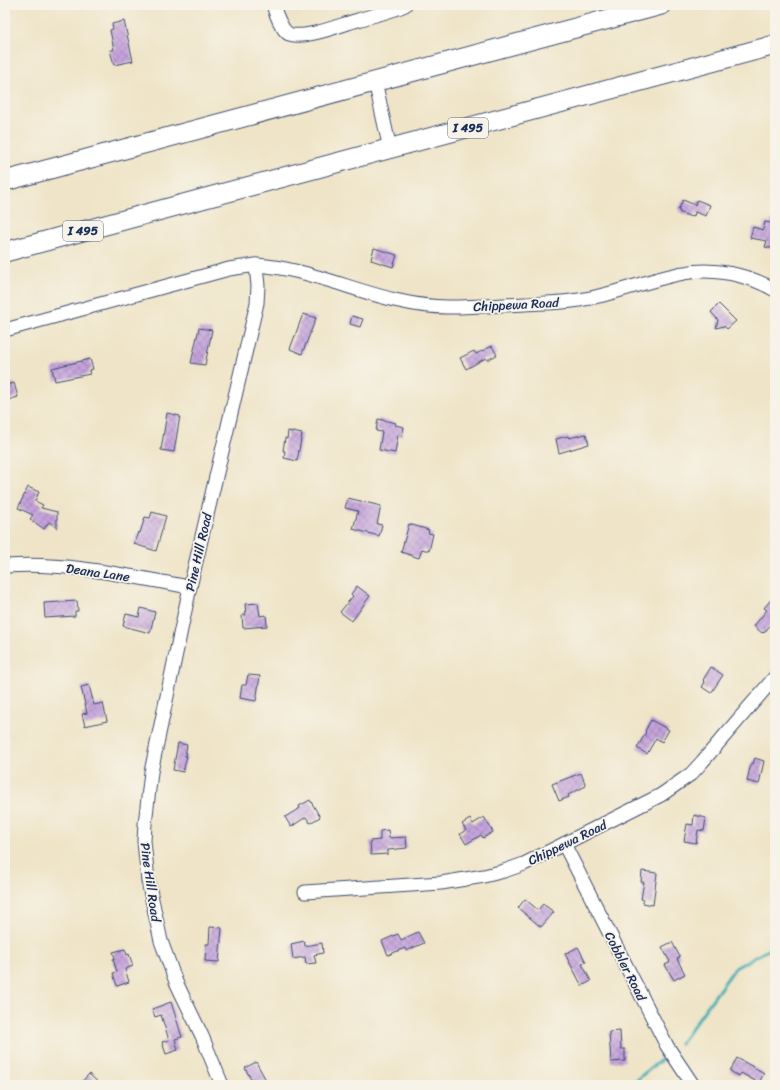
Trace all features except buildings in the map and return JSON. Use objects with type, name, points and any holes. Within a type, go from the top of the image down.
[{"type":"highway","points":[[5,182],[374,81],[661,5]]},
{"type":"highway","name":"I 495","points":[[5,252],[775,45]]},
{"type":"street","points":[[273,5],[285,31],[290,34],[304,35],[321,32],[392,11],[405,5]]},
{"type":"street","points":[[374,81],[390,149]]},
{"type":"street","points":[[5,330],[229,269],[256,265]]},
{"type":"street","name":"Chippewa Road","points":[[256,265],[294,271],[402,302],[448,308],[579,300],[604,295],[673,275],[695,272],[714,272],[738,276],[756,281],[775,290]]},
{"type":"street","name":"Pine Hill Road","points":[[222,1085],[166,959],[152,901],[145,860],[145,824],[150,772],[190,587],[257,303],[258,286],[256,265]]},
{"type":"street","name":"Deana Lane","points":[[6,566],[51,565],[98,570],[190,587]]},
{"type":"street","name":"Chippewa Road","points":[[306,892],[434,884],[477,878],[524,864],[645,804],[691,774],[775,677]]},
{"type":"street","name":"Cobbler Road","points":[[564,844],[667,1046],[682,1071],[693,1085]]},
{"type":"waterway","points":[[680,1044],[735,968],[775,946]]},
{"type":"waterway","points":[[630,1085],[661,1060]]}]
